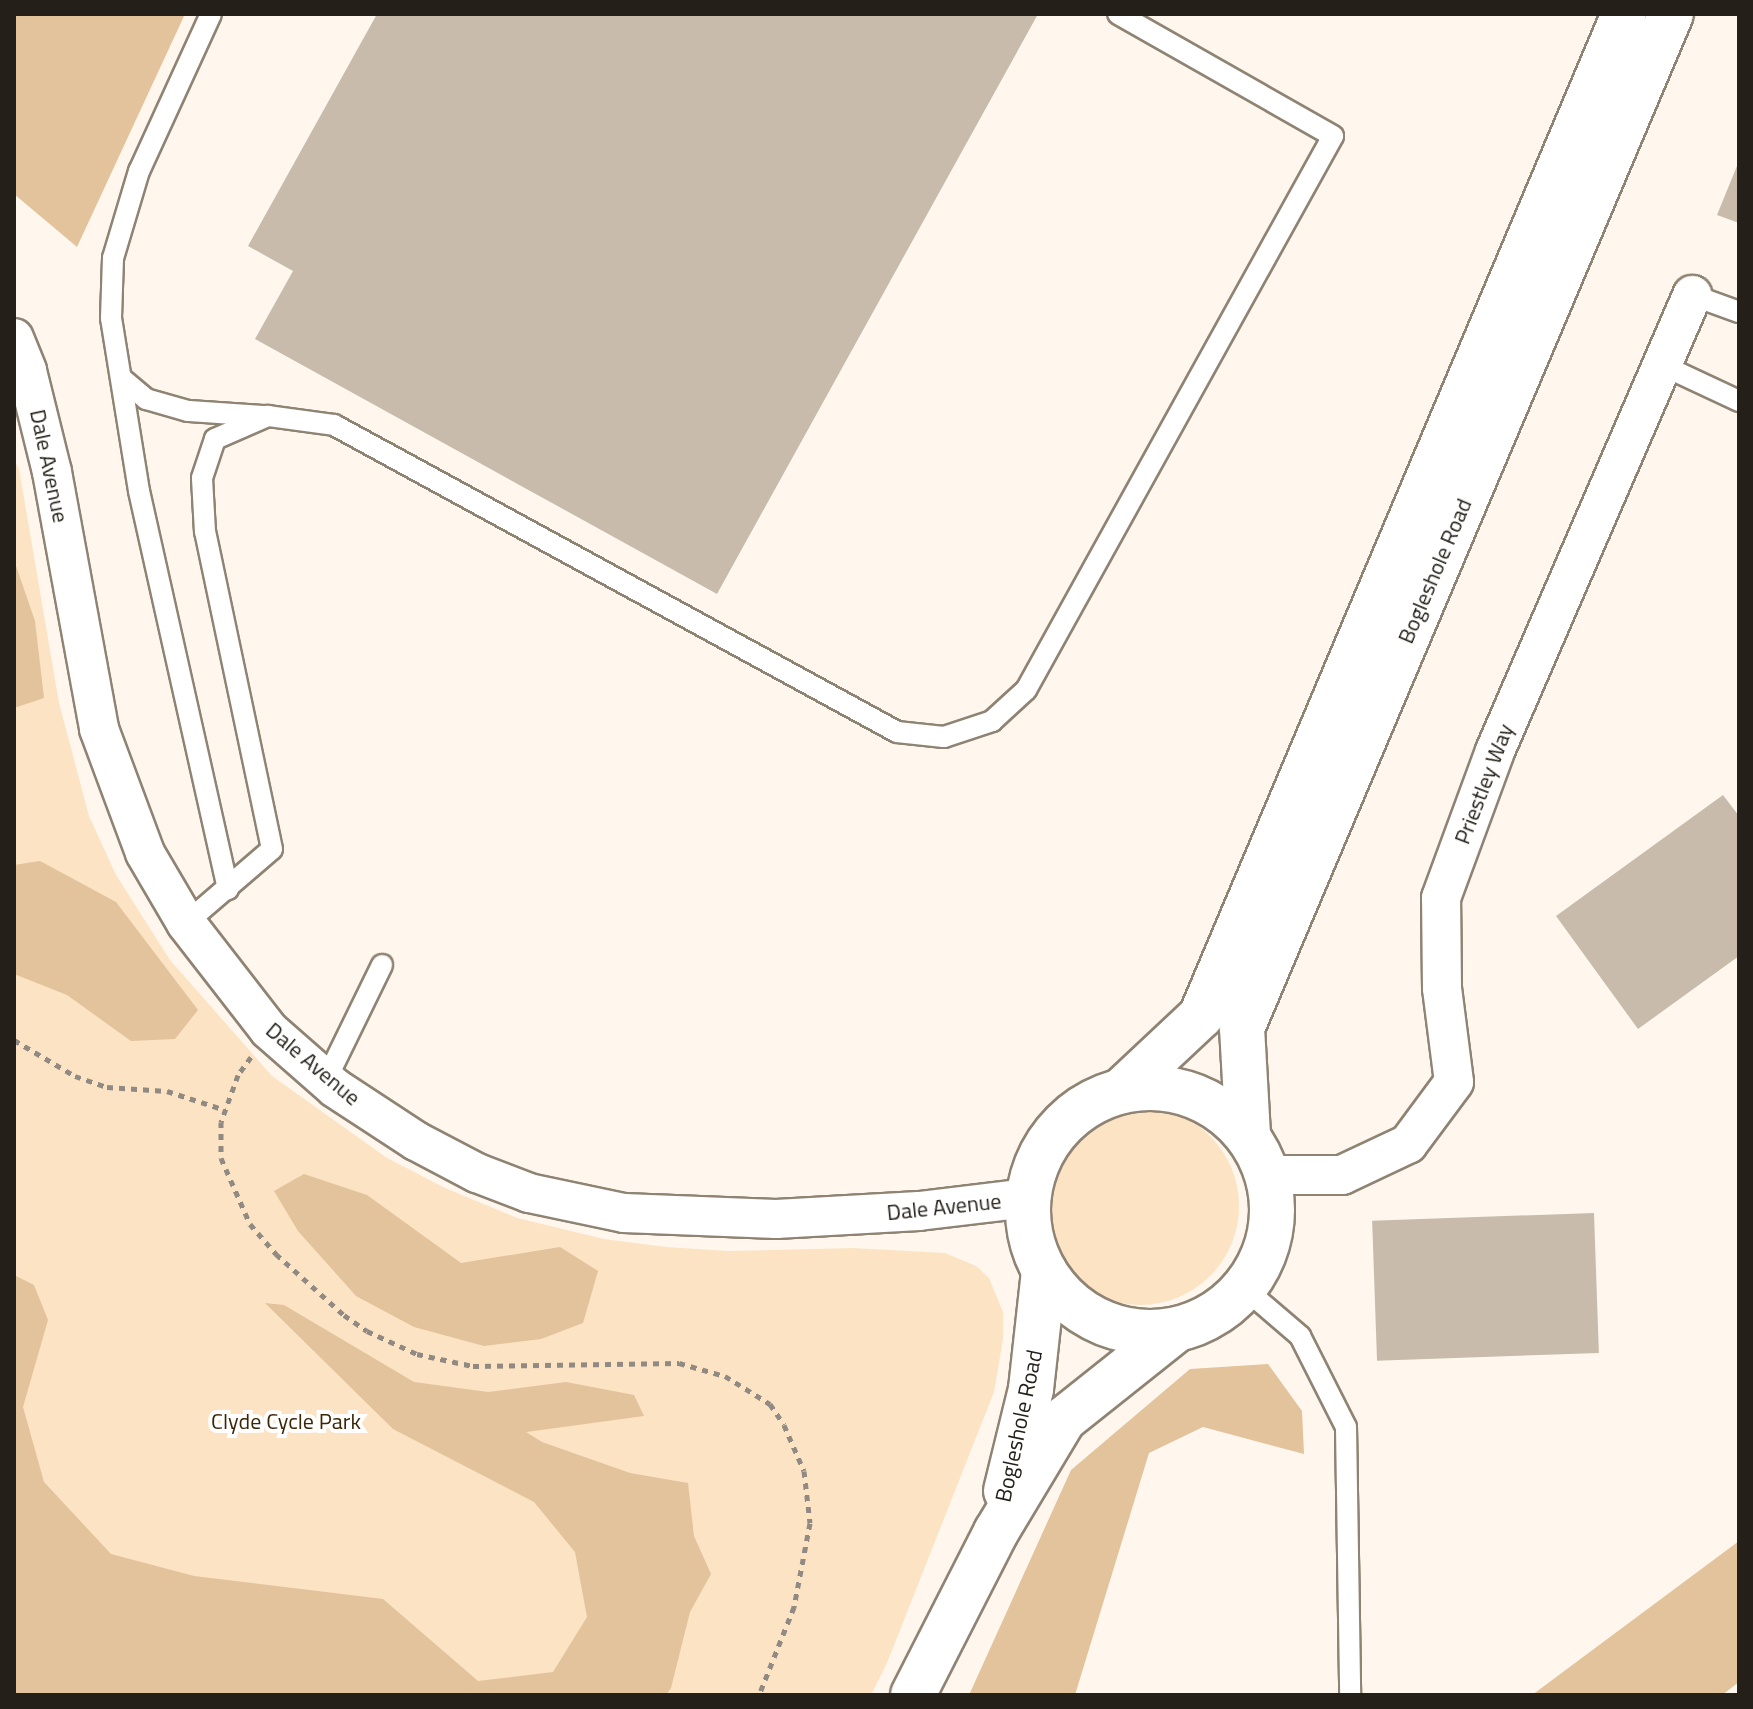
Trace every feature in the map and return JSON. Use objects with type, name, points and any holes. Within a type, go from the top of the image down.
[{"type":"street","name":"Bogleshole Road","points":[[1121,1091],[1201,1016],[1624,14]]},
{"type":"street","name":"Bogleshole Road","points":[[1248,1135],[1242,1028],[1671,14]]},
{"type":"street","name":"Priestley Way","points":[[1268,1175],[1342,1175],[1408,1144],[1454,1082],[1442,988],[1441,898],[1495,751],[1692,295]]},
{"type":"street","name":"Dale Avenue","points":[[18,362],[52,472],[99,729],[145,853],[186,923],[269,1030],[326,1080],[416,1141],[477,1173],[529,1193],[624,1213],[776,1219],[919,1211],[1028,1198]]},
{"type":"street","points":[[1156,1087],[1191,1094],[1222,1111],[1248,1135],[1268,1175],[1273,1215],[1264,1254],[1244,1288],[1214,1315],[1176,1330],[1137,1332],[1100,1321],[1068,1301],[1044,1271],[1030,1236],[1028,1198],[1038,1162],[1057,1130],[1086,1105],[1121,1091],[1156,1087]]},
{"type":"street","name":"Bogleshole Road","points":[[996,1532],[1031,1389],[1044,1271]]},
{"type":"street","name":"Bogleshole Road","points":[[913,1695],[996,1532],[1064,1419],[1176,1330]]},
{"type":"lane","points":[[211,14],[139,171],[113,258],[111,318],[142,506],[228,889]]},
{"type":"lane","points":[[121,378],[146,399],[188,411],[268,416],[334,425],[897,732],[944,737],[992,721],[1026,690],[1333,136],[1118,14]]},
{"type":"lane","points":[[1692,295],[1739,312]]},
{"type":"lane","points":[[1662,365],[1739,401]]},
{"type":"lane","points":[[186,923],[272,849],[205,532],[202,478],[215,439],[268,416]]},
{"type":"lane","points":[[326,1080],[382,965]]},
{"type":"lane","points":[[1244,1288],[1300,1336],[1346,1427],[1350,1695]]},
{"type":"path","points":[[269,1030],[238,1075],[221,1122],[221,1158],[250,1224],[276,1254],[344,1315],[367,1331],[417,1354],[473,1366],[679,1363],[725,1376],[770,1404],[800,1459],[809,1497],[810,1523],[794,1607],[759,1695]]},
{"type":"path","points":[[14,1040],[75,1076],[107,1087],[167,1091],[225,1110]]},
{"type":"green space","name":"Clyde Cycle Park","points":[[14,459],[19,469],[59,703],[89,816],[116,875],[170,960],[272,1076],[387,1158],[445,1188],[517,1218],[604,1239],[666,1247],[728,1251],[853,1248],[945,1253],[976,1266],[989,1278],[1003,1312],[1003,1339],[994,1392],[887,1663],[871,1695],[14,1695]]},
{"type":"green space","points":[[1140,1107],[1178,1115],[1210,1136],[1231,1168],[1239,1206],[1231,1244],[1210,1276],[1178,1297],[1140,1305],[1102,1297],[1070,1276],[1049,1244],[1041,1206],[1049,1168],[1070,1136],[1102,1115]]},
{"type":"shaded area","points":[[14,14],[185,14],[77,247],[14,194]]},
{"type":"shaded area","points":[[14,560],[35,621],[44,698],[14,708]]},
{"type":"shaded area","points":[[40,861],[116,902],[198,1010],[175,1039],[131,1041],[67,995],[14,974],[14,865]]},
{"type":"shaded area","points":[[304,1174],[367,1195],[461,1263],[560,1247],[598,1271],[583,1323],[541,1339],[484,1346],[414,1327],[356,1296],[298,1231],[274,1191]]},
{"type":"shaded area","points":[[14,1275],[34,1285],[48,1320],[23,1407],[44,1482],[111,1554],[194,1576],[383,1599],[478,1681],[553,1672],[587,1617],[575,1552],[534,1502],[393,1429],[265,1303],[284,1305],[414,1382],[488,1392],[566,1382],[634,1395],[644,1416],[526,1432],[542,1442],[630,1473],[688,1483],[694,1536],[711,1574],[690,1612],[671,1688],[666,1695],[14,1695]]},
{"type":"shaded area","points":[[1268,1364],[1302,1411],[1304,1454],[1203,1427],[1149,1453],[1075,1695],[969,1695],[1071,1470],[1190,1369]]},
{"type":"shaded area","points":[[1739,1541],[1739,1682],[1722,1695],[1532,1695]]},
{"type":"building","points":[[377,14],[1038,14],[717,594],[255,339],[293,271],[248,246]]},
{"type":"building","points":[[1739,161],[1739,223],[1717,215]]},
{"type":"building","points":[[1723,795],[1739,816],[1739,956],[1638,1029],[1556,916]]},
{"type":"building","points":[[1594,1213],[1599,1353],[1377,1361],[1372,1221]]}]
